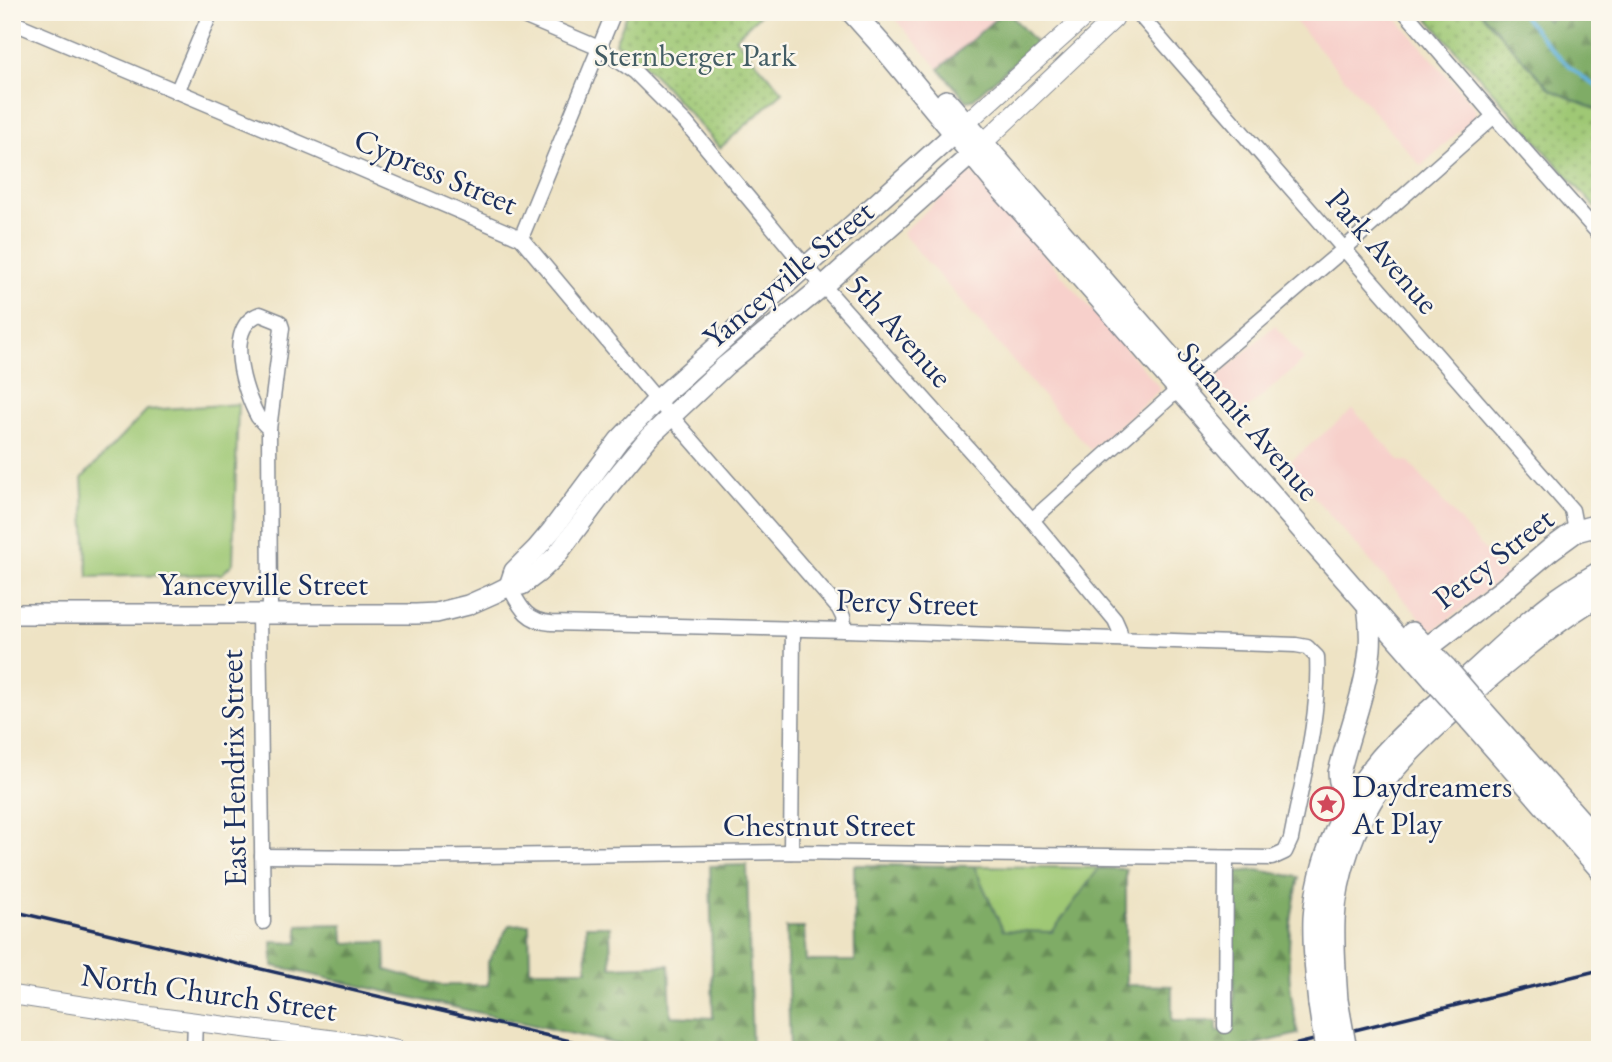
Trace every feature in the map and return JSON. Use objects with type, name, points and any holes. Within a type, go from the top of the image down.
[{"type":"main road","name":"Summit Avenue","points":[[852,12],[960,128]]},
{"type":"main road","name":"Summit Avenue","points":[[869,12],[960,128],[1184,384],[1427,648],[1439,673]]},
{"type":"main road","name":"Yanceyville Street","points":[[509,586],[514,571],[536,550],[619,440],[657,400],[960,128]]},
{"type":"main road","name":"Yanceyville Street","points":[[12,614],[436,612],[468,605],[509,586],[522,585],[556,556],[649,437],[726,365],[823,285],[977,148]]},
{"type":"main road","name":"Summit Avenue","points":[[1184,384],[1368,604],[1439,673],[1600,843]]},
{"type":"main road","name":"Percy Street","points":[[1427,648],[1550,550],[1574,520],[1600,530]]},
{"type":"main road","points":[[1346,1050],[1315,965],[1314,919],[1319,882],[1328,849],[1349,803],[1382,757],[1409,729],[1549,605],[1600,572]]},
{"type":"main road","points":[[1326,1050],[1328,1002],[1334,961],[1334,918],[1339,882],[1348,850],[1369,804],[1382,784],[1419,743],[1483,682],[1560,620],[1600,595]]},
{"type":"main road","points":[[1349,803],[1342,790],[1339,773],[1368,661],[1371,635],[1368,604]]},
{"type":"main road","name":"Summit Avenue","points":[[1476,715],[1546,807],[1600,869]]},
{"type":"main road","points":[[1546,807],[1570,824],[1600,858]]},
{"type":"street","points":[[177,92],[211,12]]},
{"type":"street","name":"5th Avenue","points":[[514,12],[599,48],[635,72],[686,123],[806,267],[1032,520],[1115,620],[1121,639]]},
{"type":"street","points":[[522,238],[614,12]]},
{"type":"street","name":"Yanceyville Street","points":[[960,128],[1090,12]]},
{"type":"street","name":"Yanceyville Street","points":[[977,148],[1114,19],[1116,12]]},
{"type":"street","name":"Park Avenue","points":[[1137,12],[1344,249],[1574,520]]},
{"type":"street","points":[[1405,12],[1600,235]]},
{"type":"street","name":"Cypress Street","points":[[12,22],[522,238],[671,417],[839,609],[845,630]]},
{"type":"street","points":[[1032,520],[1184,384],[1344,249],[1494,116]]},
{"type":"street","name":"East Hendrix Street","points":[[263,922],[264,614],[269,429],[282,328],[280,322],[260,314],[251,317],[240,333],[239,347],[245,385],[259,418],[269,429]]},
{"type":"street","name":"Percy Street","points":[[509,586],[523,611],[543,622],[1307,647],[1317,657],[1318,671],[1314,720],[1305,765]]},
{"type":"street","points":[[791,852],[793,629]]},
{"type":"street","name":"Chestnut Street","points":[[262,856],[791,852],[1272,858],[1285,852],[1291,839],[1305,765]]},
{"type":"street","points":[[1225,1026],[1226,858]]},
{"type":"street","name":"North Church Street","points":[[12,995],[398,1050]]},
{"type":"street","points":[[194,1050],[195,1021]]},
{"type":"shaded area","points":[[889,12],[1003,12],[939,69]]},
{"type":"shaded area","points":[[1287,12],[1391,12],[1476,109],[1474,118],[1421,166]]},
{"type":"shaded area","points":[[967,173],[974,174],[1161,389],[1090,450],[902,233]]},
{"type":"shaded area","points":[[1275,325],[1304,360],[1241,414],[1212,381]]},
{"type":"shaded area","points":[[1353,409],[1400,461],[1409,462],[1506,575],[1436,629],[1429,628],[1286,465]]},
{"type":"green space","name":"Sternberger Park","points":[[628,12],[763,12],[735,38],[783,92],[720,148],[638,59],[615,43]]},
{"type":"green space","points":[[1003,12],[1008,12],[1036,43],[972,100],[967,101],[939,69]]},
{"type":"green space","points":[[1480,12],[1551,90],[1600,111],[1600,213],[1423,13]]},
{"type":"green space","points":[[1480,12],[1540,12],[1548,21],[1560,12],[1600,12],[1600,111],[1551,90]]},
{"type":"green space","points":[[238,404],[233,563],[222,574],[88,577],[82,478],[147,410]]},
{"type":"green space","points":[[747,865],[752,1050],[643,1050],[273,966],[272,942],[298,943],[298,925],[343,924],[344,943],[385,942],[386,970],[439,985],[488,985],[488,962],[509,925],[529,924],[530,970],[587,970],[586,926],[610,926],[611,967],[669,965],[671,1016],[713,1018],[710,866]]},
{"type":"green space","points":[[854,865],[974,866],[1003,930],[1052,932],[1099,868],[1126,869],[1126,985],[1172,986],[1172,1021],[1217,1021],[1217,1032],[1233,1026],[1235,872],[1257,870],[1299,877],[1289,943],[1291,994],[1298,1034],[1231,1050],[790,1050],[786,928],[804,928],[806,961],[855,961]]},
{"type":"green space","points":[[974,866],[1099,868],[1052,932],[1003,930]]},
{"type":"waterway","points":[[1520,12],[1567,64],[1600,88]]},
{"type":"railway","points":[[12,911],[609,1050]]},
{"type":"railway","points":[[1273,1050],[1600,970]]},
{"type":"place","name":"Daydreamers At Play","points":[[1327,804]]}]
